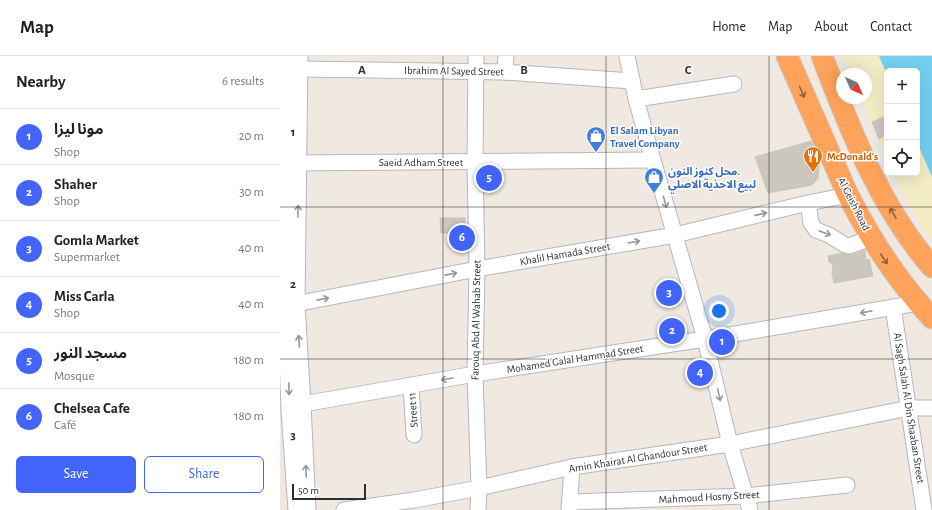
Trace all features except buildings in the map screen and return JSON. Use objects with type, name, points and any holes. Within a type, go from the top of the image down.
[{"type":"highway","name":"Al Geish Road","points":[[788,56],[848,195],[871,238],[895,274],[932,318]]},
{"type":"highway","points":[[822,56],[853,133],[875,179],[899,223],[913,244],[932,267]]},
{"type":"street","points":[[286,56],[293,71],[285,412],[296,510]]},
{"type":"street","name":"Farouq Abd Al Wahab Street","points":[[476,56],[475,162],[477,269],[475,374],[479,488],[478,510]]},
{"type":"street","points":[[505,72],[506,56]]},
{"type":"street","points":[[627,56],[636,99],[705,339],[730,444],[748,503]]},
{"type":"street","name":"Ibrahim Al Sayed Street","points":[[293,71],[476,71],[632,81]]},
{"type":"street","points":[[636,99],[734,84]]},
{"type":"street","name":"Saeid Adham Street","points":[[292,163],[653,160]]},
{"type":"street","points":[[292,163],[282,207],[287,306],[303,404],[308,510]]},
{"type":"street","name":"Khalil Hamada Street","points":[[287,306],[477,269],[674,235],[808,202],[848,195]]},
{"type":"street","points":[[808,202],[811,223],[816,230],[849,246],[871,238]]},
{"type":"street","name":"Mohamed Galal Hammad Street","points":[[303,404],[475,374],[705,339],[918,303]]},
{"type":"street","name":"Al Sagh Salah Al Din Shaaban Street","points":[[893,307],[924,510]]},
{"type":"street","name":"Street 11","points":[[411,385],[414,434]]},
{"type":"street","name":"Amin Khairat Al Ghandour Street","points":[[344,510],[415,505],[479,488],[572,467],[730,444],[909,408],[932,408]]},
{"type":"street","points":[[570,506],[572,467]]},
{"type":"street","name":"Mahmoud Hosny Street","points":[[570,506],[748,503],[847,485]]},
{"type":"sand","points":[[843,56],[879,56],[884,68],[884,152],[864,104],[872,104],[872,68],[848,68]]},
{"type":"sand","points":[[920,149],[932,177],[932,241],[910,206],[895,176],[920,176]]},
{"type":"water","points":[[879,56],[932,56],[932,177],[920,149],[920,68],[884,68]]},
{"type":"place","name":"El Salam Libyan Travel Company","points":[[596,153]]},
{"type":"place","name":"McDonald's","points":[[813,173]]},
{"type":"place","name":"مسجد النور","points":[[489,178]]},
{"type":"place","name":"محل كنوز النون. لبيع الاحذية الاصلي","points":[[654,194]]},
{"type":"place","name":"Chelsea Cafe","points":[[462,238]]},
{"type":"place","name":"Gomla Market","points":[[669,293]]},
{"type":"place","name":"Shaher","points":[[672,331]]},
{"type":"place","name":"مونا ليزا","points":[[722,342]]},
{"type":"place","name":"Miss Carla","points":[[700,373]]}]
